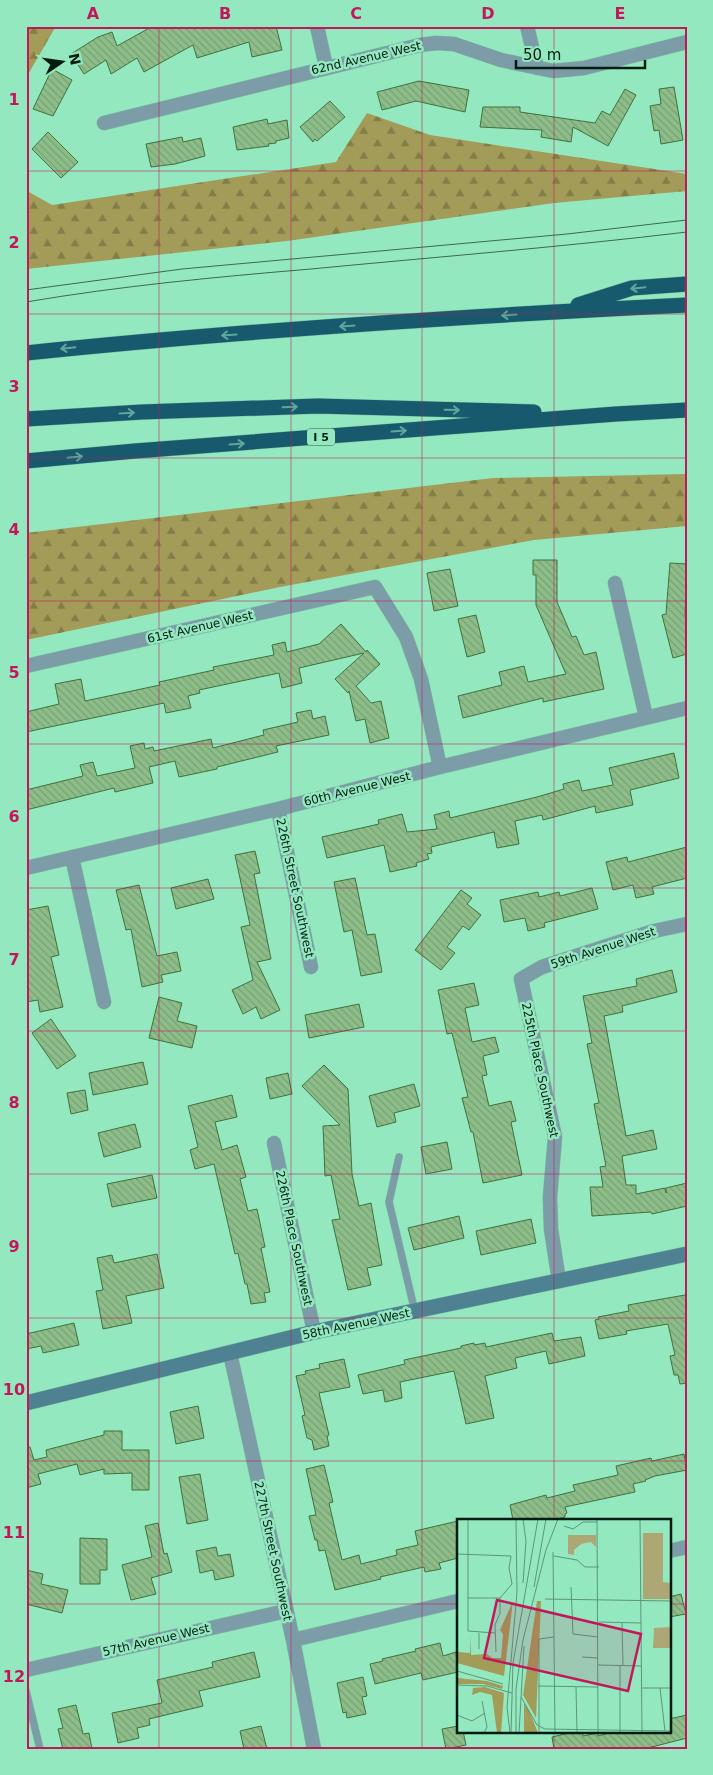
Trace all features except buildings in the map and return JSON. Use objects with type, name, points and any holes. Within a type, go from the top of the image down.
[{"type":"highway","points":[[558,312],[632,288],[687,284]]},
{"type":"highway","points":[[26,353],[142,341],[558,312],[687,305]]},
{"type":"highway","points":[[26,419],[142,412],[318,406],[616,414],[687,418]]},
{"type":"highway","name":"I 5","points":[[26,462],[135,451],[687,410]]},
{"type":"street","points":[[317,26],[326,67]]},
{"type":"street","points":[[527,26],[537,68]]},
{"type":"street","name":"62nd Avenue West","points":[[104,123],[420,45],[454,44],[501,60],[552,71],[577,70],[687,42]]},
{"type":"street","points":[[615,583],[646,717]]},
{"type":"street","name":"61st Avenue West","points":[[26,666],[375,587],[406,637],[421,680],[440,767]]},
{"type":"street","name":"60th Avenue West","points":[[26,868],[278,809],[440,767],[687,708]]},
{"type":"street","name":"226th Street Southwest","points":[[278,809],[311,967]]},
{"type":"street","points":[[72,857],[104,1002]]},
{"type":"street","name":"59th Avenue West","points":[[521,978],[542,967],[654,931],[687,924]]},
{"type":"street","name":"225th Place Southwest","points":[[521,978],[555,1137],[550,1197],[551,1229],[559,1281]]},
{"type":"street","name":"226th Place Southwest","points":[[274,1143],[314,1332]]},
{"type":"street","name":"58th Avenue West","points":[[26,1403],[314,1332],[687,1254]]},
{"type":"street","name":"227th Street Southwest","points":[[230,1353],[293,1640],[314,1749]]},
{"type":"street","points":[[670,1551],[687,1547]]},
{"type":"street","points":[[293,1640],[457,1601]]},
{"type":"street","name":"57th Avenue West","points":[[26,1670],[286,1611]]},
{"type":"lane","points":[[399,1157],[389,1202],[416,1312]]},
{"type":"lane","points":[[26,1691],[40,1749]]},
{"type":"lane","points":[[26,1731],[35,1729]]},
{"type":"green space","points":[[26,26],[56,26],[26,78]]},
{"type":"green space","points":[[367,113],[430,135],[687,174],[687,191],[554,203],[287,241],[26,269],[26,181],[29,192],[52,205],[336,162]]},
{"type":"green space","points":[[687,474],[687,526],[534,540],[280,587],[26,640],[26,533],[493,478]]},
{"type":"tram line","points":[[26,290],[182,269],[567,234],[687,220]]},
{"type":"tram line","points":[[26,302],[97,291],[240,275],[687,232]]}]
